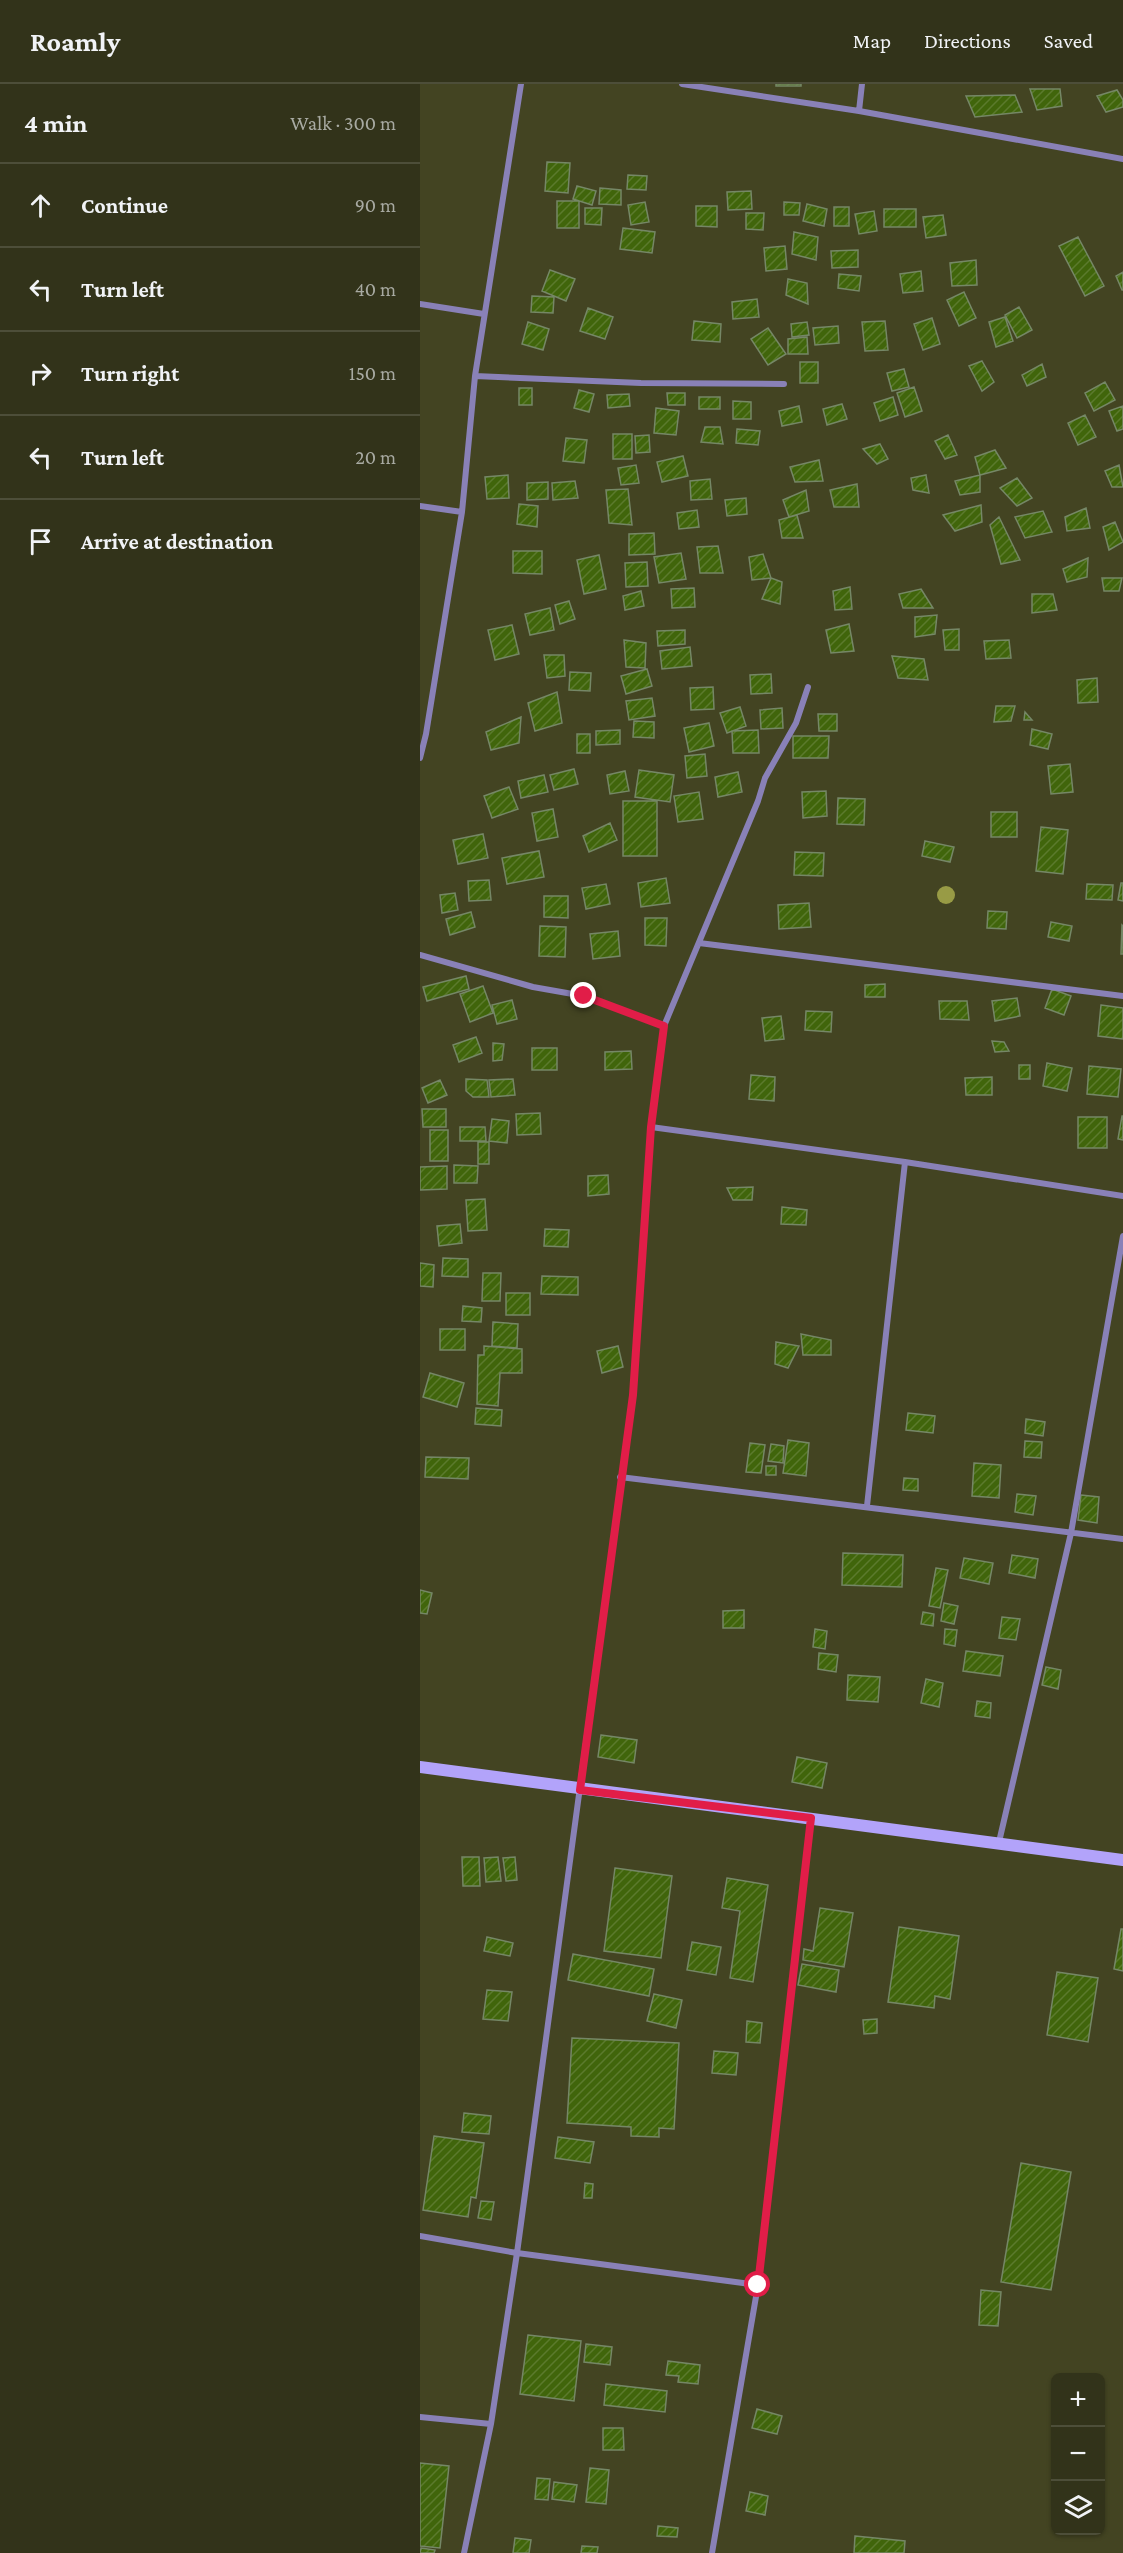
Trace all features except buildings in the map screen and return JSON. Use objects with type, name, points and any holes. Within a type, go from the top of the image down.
[{"type":"street","points":[[420,758],[462,512],[475,376],[520,84]]},
{"type":"street","points":[[682,84],[859,111],[1123,159]]},
{"type":"street","points":[[859,111],[862,84]]},
{"type":"street","points":[[420,304],[484,314]]},
{"type":"street","points":[[475,376],[652,383],[784,384]]},
{"type":"street","points":[[420,506],[462,512]]},
{"type":"street","points":[[464,2553],[490,2424],[517,2253],[620,1477],[633,1395],[651,1127],[664,1026],[758,801],[765,778],[796,723],[808,687]]},
{"type":"street","points":[[699,943],[1123,996]]},
{"type":"street","points":[[420,954],[533,987],[584,996],[664,1026]]},
{"type":"street","points":[[651,1127],[905,1162],[1123,1196]]},
{"type":"street","points":[[867,1506],[905,1162]]},
{"type":"street","points":[[999,1842],[1071,1533],[1123,1236]]},
{"type":"street","points":[[620,1477],[1123,1539]]},
{"type":"street","points":[[420,1767],[580,1790],[999,1842],[1123,1860]]},
{"type":"street","points":[[712,2553],[758,2285],[811,1818]]},
{"type":"street","points":[[420,2236],[517,2253],[758,2285]]},
{"type":"street","points":[[420,2417],[490,2424]]},
{"type":"route","points":[[584,996],[664,1026],[651,1127],[633,1395],[620,1477],[580,1790],[811,1818],[758,2285]]}]
